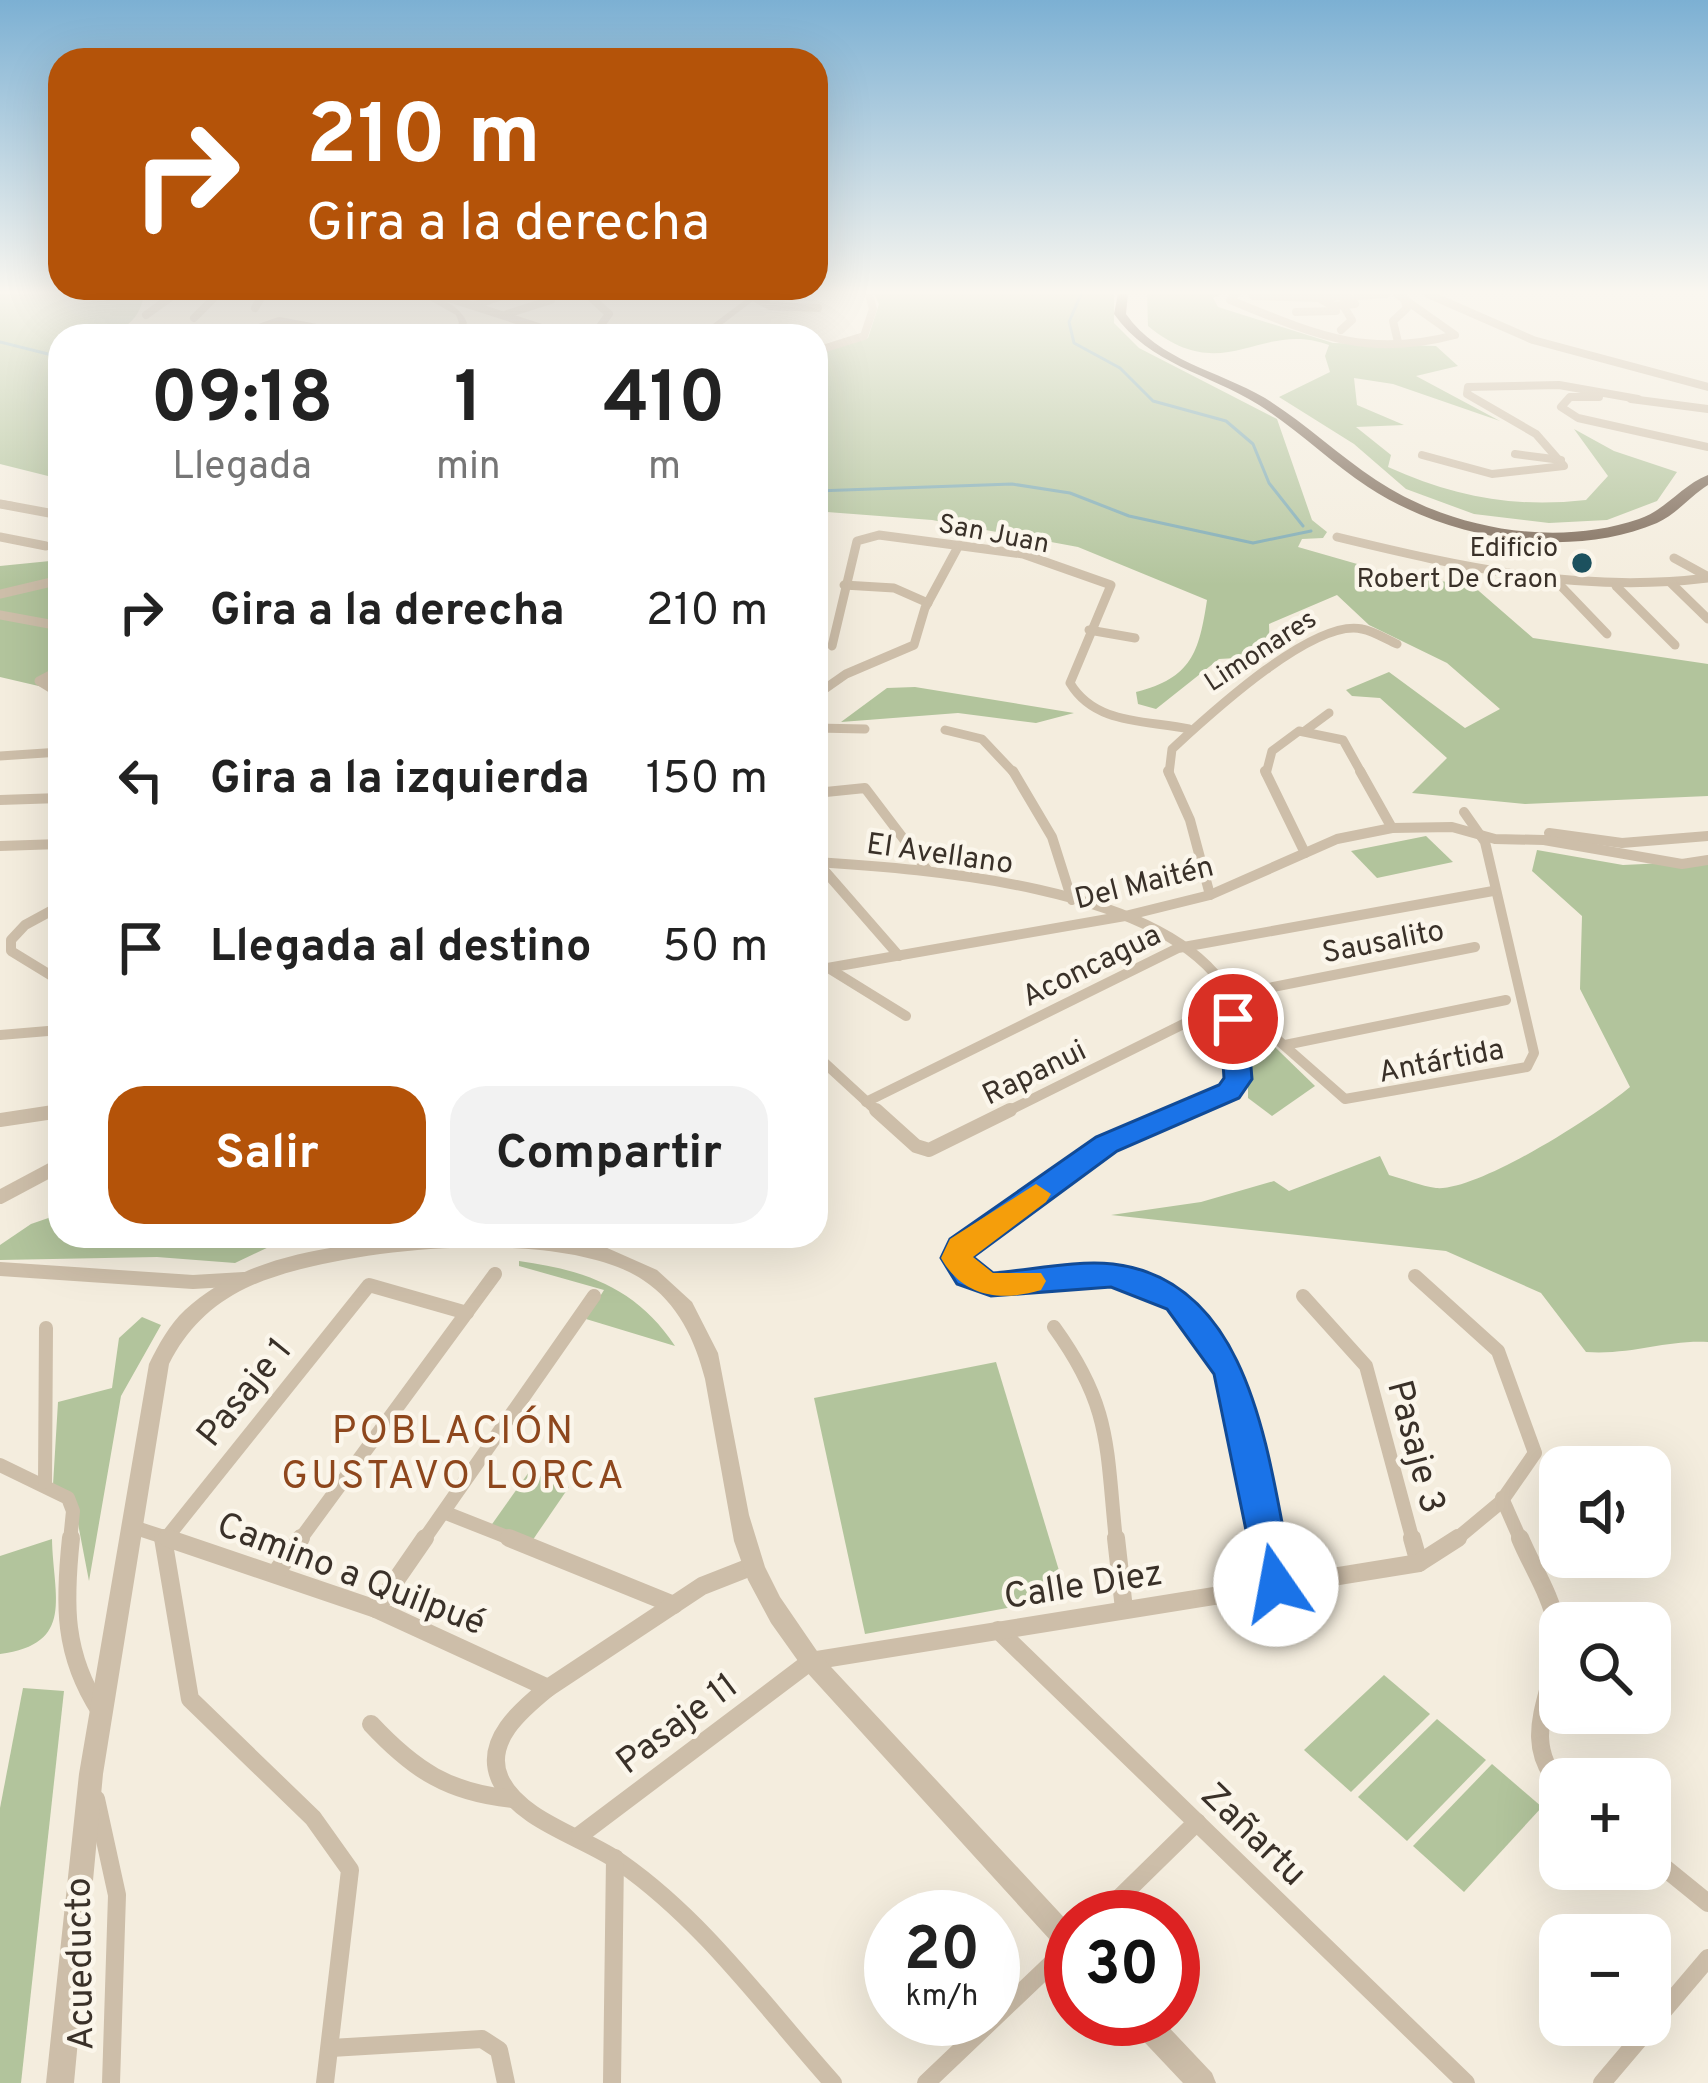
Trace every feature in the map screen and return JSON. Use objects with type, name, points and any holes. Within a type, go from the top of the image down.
[{"type":"main road","points":[[1244,391],[1384,491],[1433,514],[1516,532],[1608,532],[1662,515],[1708,475]]},
{"type":"main road","points":[[1258,391],[1386,482],[1436,508],[1523,525],[1608,523],[1649,511],[1684,481],[1708,475]]},
{"type":"street","points":[[1469,391],[1564,460]]},
{"type":"street","points":[[1593,391],[1708,409]]},
{"type":"street","points":[[1638,399],[1579,396],[1561,407],[1597,423],[1708,447]]},
{"type":"street","points":[[1515,454],[1564,460]]},
{"type":"street","points":[[1422,455],[1455,467],[1503,474],[1559,468],[1564,460]]},
{"type":"street","points":[[0,505],[48,512]]},
{"type":"street","name":"San Juan","points":[[844,586],[857,541],[868,536],[1023,554],[1111,585],[1089,629]]},
{"type":"street","points":[[0,537],[46,546]]},
{"type":"street","points":[[1337,537],[1476,571],[1559,584],[1616,586],[1708,577]]},
{"type":"street","points":[[828,687],[846,674],[912,647],[928,603],[959,544]]},
{"type":"street","points":[[1674,558],[1708,577]]},
{"type":"street","points":[[0,594],[48,583]]},
{"type":"street","points":[[1671,583],[1708,619]]},
{"type":"street","points":[[1559,584],[1606,634]]},
{"type":"street","points":[[832,646],[844,586],[902,590],[928,603]]},
{"type":"street","points":[[1616,586],[1675,645]]},
{"type":"street","points":[[0,615],[48,624]]},
{"type":"street","name":"Limonares","points":[[1210,895],[1190,820],[1167,770],[1172,749],[1247,680],[1303,650],[1324,631],[1360,628],[1397,644]]},
{"type":"street","points":[[1135,638],[1089,629],[1079,671],[1070,683],[1084,704],[1100,715],[1136,716],[1190,729]]},
{"type":"street","points":[[1305,853],[1264,769],[1272,752],[1329,713]]},
{"type":"street","points":[[828,728],[866,729]]},
{"type":"street","points":[[945,730],[981,738],[1001,759],[1060,848],[1072,899]]},
{"type":"street","points":[[1306,730],[1343,740],[1392,828]]},
{"type":"street","points":[[0,756],[48,753]]},
{"type":"street","points":[[828,793],[865,788],[928,871]]},
{"type":"street","points":[[0,800],[48,798]]},
{"type":"street","name":"Antártida","points":[[1178,948],[1215,976],[1231,999],[1328,1089],[1352,1100],[1527,1067],[1534,1053],[1485,842],[1464,812]]},
{"type":"street","name":"Del Maitén","points":[[828,968],[1126,916],[1210,895],[1337,839],[1392,828],[1452,827],[1520,839]]},
{"type":"street","points":[[1520,839],[1539,832],[1622,843],[1708,836]]},
{"type":"street","points":[[1520,839],[1682,864],[1708,860]]},
{"type":"street","points":[[0,846],[48,844]]},
{"type":"street","name":"El Avellano","points":[[828,863],[928,871],[1072,899],[1126,916],[1178,948]]},
{"type":"street","points":[[828,876],[898,956]]},
{"type":"street","name":"Aconcagua","points":[[866,1102],[1178,948],[1493,891]]},
{"type":"street","points":[[48,913],[10,940],[11,952],[48,975]]},
{"type":"street","name":"Sausalito","points":[[1231,999],[1475,947]]},
{"type":"street","points":[[828,972],[906,1016]]},
{"type":"street","points":[[1231,999],[1238,1079],[1229,1091],[1119,1136],[961,1247],[957,1258],[962,1270],[991,1285],[1111,1276],[1167,1292],[1189,1312],[1229,1371],[1276,1584]]},
{"type":"street","name":"Rapanui","points":[[828,1066],[916,1146],[929,1150],[1213,1014],[1231,999]]},
{"type":"street","points":[[1285,1045],[1506,1000]]},
{"type":"street","points":[[0,1035],[48,1031]]},
{"type":"street","points":[[0,1120],[48,1113]]},
{"type":"street","points":[[0,1196],[48,1172]]},
{"type":"street","points":[[0,1269],[193,1282],[248,1279],[354,1252],[406,1248]]},
{"type":"street","points":[[578,1248],[645,1271],[674,1294],[694,1319],[707,1348],[753,1566],[811,1660],[1044,1915]]},
{"type":"street","points":[[274,1574],[495,1274]]},
{"type":"street","name":"Calle Diez","points":[[811,1660],[1419,1563],[1437,1554],[1502,1498],[1535,1453],[1498,1351],[1415,1276]]},
{"type":"street","points":[[60,2083],[91,1774],[148,1405],[166,1346],[211,1299],[248,1279]]},
{"type":"street","name":"Pasaje 1","points":[[163,1536],[369,1285],[467,1313]]},
{"type":"street","points":[[376,1609],[594,1296]]},
{"type":"street","name":"Pasaje 3","points":[[1303,1296],[1366,1366],[1419,1563]]},
{"type":"street","points":[[1054,1327],[1088,1374],[1101,1406],[1124,1609]]},
{"type":"street","points":[[45,1482],[46,1328]]},
{"type":"street","points":[[0,1466],[45,1482],[68,1498],[74,1511],[66,1652],[76,1679],[100,1712]]},
{"type":"street","points":[[1502,1498],[1556,1622],[1559,1641],[1537,1740],[1545,1758]]},
{"type":"street","points":[[446,1513],[674,1604]]},
{"type":"street","name":"Camino a Quilpué","points":[[129,1526],[376,1609],[548,1688]]},
{"type":"street","points":[[163,1536],[190,1699],[314,1818],[350,1870],[325,2083]]},
{"type":"street","points":[[513,1799],[497,1772],[498,1744],[517,1713],[674,1604],[719,1576],[753,1566]]},
{"type":"street","name":"Zañartu","points":[[998,1630],[1466,2083]]},
{"type":"street","name":"Pasaje 11","points":[[580,1835],[811,1660]]},
{"type":"street","points":[[371,1724],[415,1770],[462,1796],[513,1799],[615,1858],[698,1925],[829,2080]]},
{"type":"street","name":"Acueducto","points":[[91,1774],[117,1895],[112,2083]]},
{"type":"street","points":[[1128,1890],[1197,1822]]},
{"type":"street","points":[[612,2083],[615,1858]]},
{"type":"street","points":[[1671,1873],[1708,1903]]},
{"type":"street","points":[[1602,2083],[1708,1958]]},
{"type":"street","points":[[926,2083],[1044,1970]]},
{"type":"street","points":[[331,2048],[482,2039],[500,2050],[506,2083]]},
{"type":"street","points":[[1167,2046],[1202,2083]]},
{"type":"green space","points":[[0,391],[48,391],[48,476],[0,464]]},
{"type":"green space","points":[[828,391],[1223,391],[1277,419],[1312,520],[1327,532],[1323,538],[1302,539],[1298,547],[1399,576],[1472,585],[1533,638],[1708,664],[1708,796],[1525,804],[1412,793],[1447,758],[1380,698],[1352,696],[1346,690],[1389,672],[1465,728],[1500,709],[1447,663],[1369,625],[1337,595],[1269,624],[1270,656],[1219,659],[1156,709],[1138,704],[1136,692],[1170,679],[1190,660],[1207,600],[1078,547],[932,520],[828,512]]},
{"type":"green space","points":[[1291,391],[1355,391],[1357,405],[1404,425],[1356,427],[1391,455],[1388,467],[1485,498],[1586,500],[1608,476],[1574,429],[1614,451],[1677,472],[1657,501],[1607,520],[1549,523],[1474,514],[1406,489],[1354,444],[1279,397]]},
{"type":"green space","points":[[1414,391],[1444,391],[1500,421]]},
{"type":"green space","points":[[48,561],[48,688],[0,677],[0,566]]},
{"type":"green space","points":[[915,687],[1074,713],[1036,723],[958,713],[841,722],[887,688]]},
{"type":"green space","points":[[1426,836],[1453,862],[1377,878],[1351,851]]},
{"type":"green space","points":[[1537,850],[1623,865],[1708,861],[1708,1342],[1586,1352],[1541,1293],[1446,1251],[1111,1215],[1201,1202],[1274,1181],[1289,1191],[1380,1156],[1389,1175],[1436,1188],[1455,1186],[1536,1150],[1630,1087],[1580,989],[1582,916],[1532,871]]},
{"type":"green space","points":[[1248,1021],[1315,1086],[1272,1116],[1248,1098]]},
{"type":"green space","points":[[48,1218],[48,1248],[267,1248],[235,1263],[157,1257],[0,1260],[0,1245]]},
{"type":"green space","points":[[519,1261],[608,1285],[644,1310],[675,1346],[586,1319],[604,1290],[519,1266]]},
{"type":"green space","points":[[142,1317],[161,1325],[121,1396],[89,1581],[75,1508],[53,1485],[58,1402],[112,1388],[119,1338]]},
{"type":"green space","points":[[996,1362],[1067,1597],[865,1634],[814,1398]]},
{"type":"green space","points":[[529,1472],[569,1487],[530,1544],[490,1527]]},
{"type":"green space","points":[[52,1539],[56,1598],[50,1628],[24,1649],[0,1654],[0,1556]]},
{"type":"green space","points":[[1384,1675],[1430,1714],[1351,1792],[1304,1750]]},
{"type":"green space","points":[[23,1688],[64,1691],[21,2083],[0,2083],[0,1808]]},
{"type":"green space","points":[[1437,1719],[1486,1760],[1407,1841],[1358,1797]]},
{"type":"green space","points":[[1492,1764],[1539,1804],[1539,1810],[1464,1892],[1413,1846]]},
{"type":"waterway","points":[[1143,391],[1153,401],[1226,421],[1253,444],[1269,483],[1303,526]]},
{"type":"waterway","points":[[828,491],[1012,484],[1070,493],[1129,516],[1253,543],[1311,531]]},
{"type":"slow traffic","points":[[1030,1281],[991,1285],[968,1276],[957,1254],[1036,1194]]},
{"type":"place","name":"Edificio Robert De Craon","points":[[1582,563]]},
{"type":"district","name":"POBLACIÓN GUSTAVO LORCA","points":[[454,1452]]},
{"type":"route","points":[[1233,1019],[1238,1079],[1229,1091],[1197,1108],[1119,1136],[961,1247],[957,1258],[968,1276],[991,1285],[1088,1274],[1136,1280],[1178,1300],[1199,1323],[1229,1371],[1276,1584]]}]
